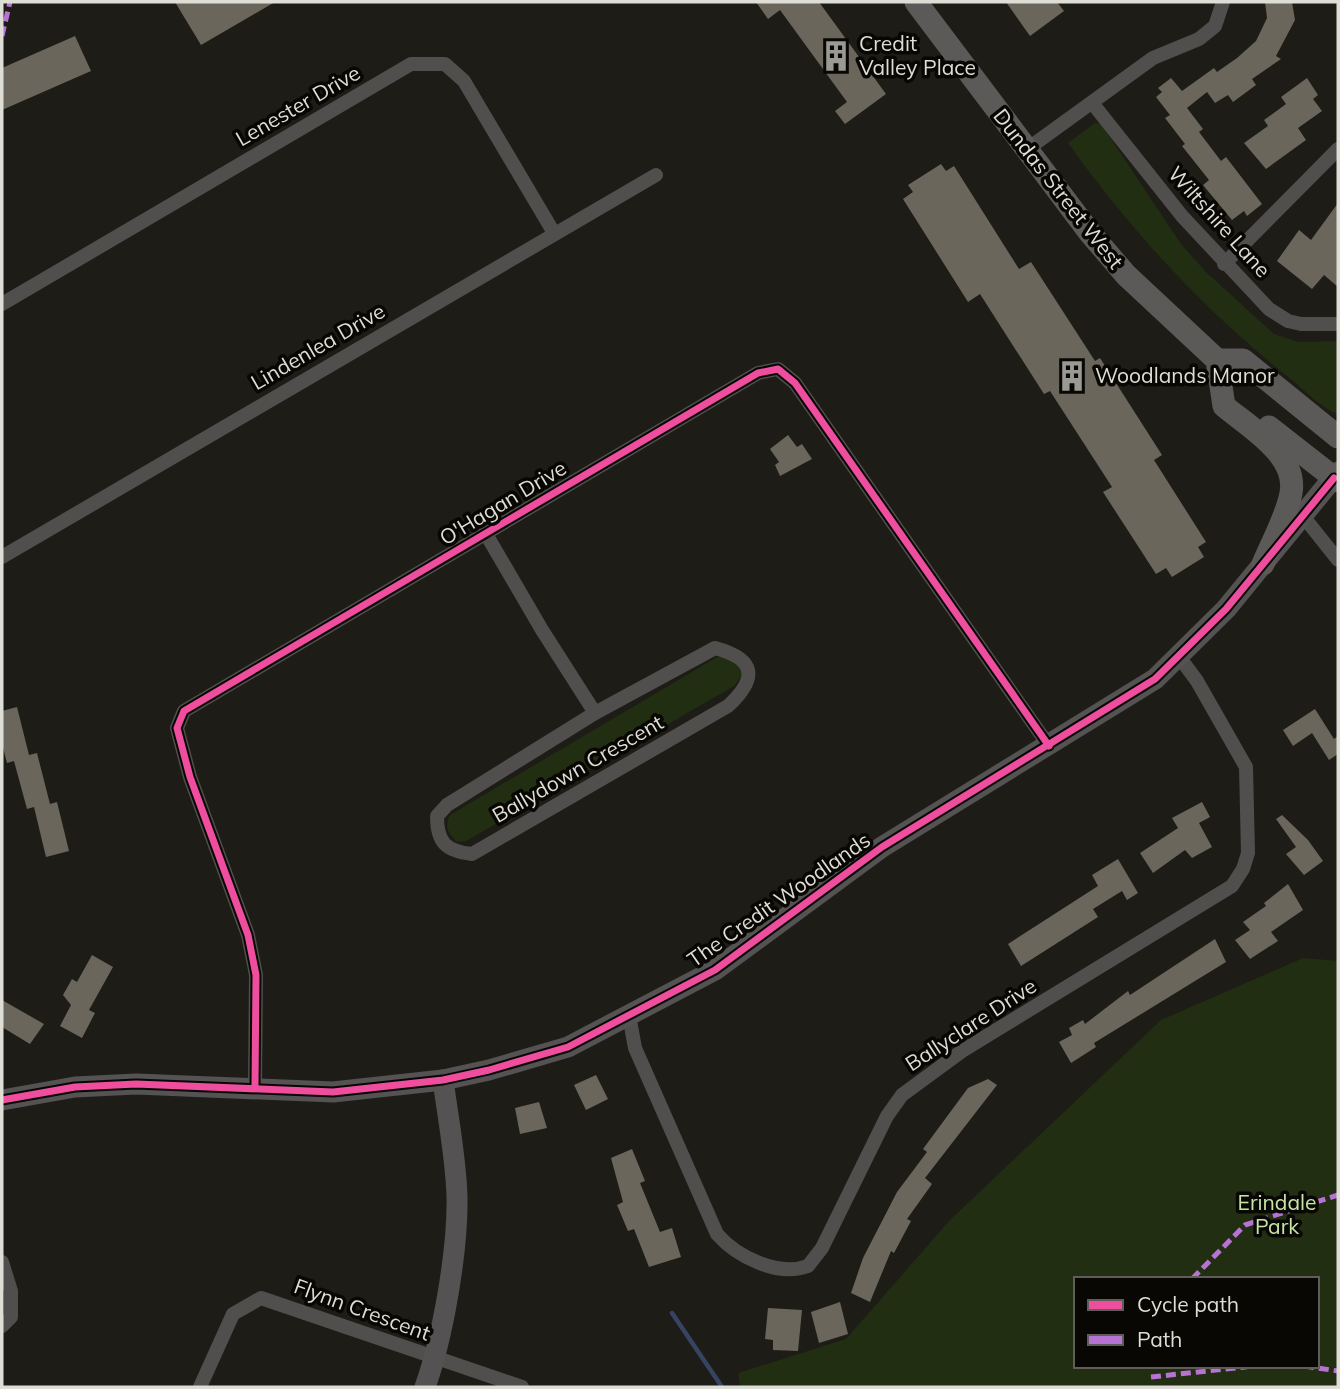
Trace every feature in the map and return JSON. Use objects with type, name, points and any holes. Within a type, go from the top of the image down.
[{"type":"main road","name":"Dundas Street West","points":[[916,2],[1026,150],[1126,275],[1217,360]]},
{"type":"main road","points":[[1263,564],[1292,492],[1291,477],[1271,445],[1224,406],[1217,360],[1243,360],[1338,437]]},
{"type":"main road","points":[[1221,387],[1337,477]]},
{"type":"street","points":[[1026,150],[1153,58],[1199,39],[1215,26],[1223,2]]},
{"type":"street","name":"Lenester Drive","points":[[2,304],[411,64],[445,64],[464,81],[554,233]]},
{"type":"street","name":"Wiltshire Lane","points":[[1093,104],[1224,264],[1269,309],[1288,321],[1338,324]]},
{"type":"street","points":[[1224,264],[1338,149]]},
{"type":"street","name":"Lindenlea Drive","points":[[2,557],[656,175]]},
{"type":"street","name":"O'Hagan Drive","points":[[255,1087],[256,975],[248,935],[191,777],[177,728],[184,711],[758,373],[778,369],[795,383],[1049,746]]},
{"type":"street","name":"The Credit Woodlands","points":[[2,1100],[75,1087],[136,1084],[333,1092],[443,1080],[489,1070],[568,1046],[715,970],[882,847],[1154,679],[1180,658],[1337,477]]},
{"type":"street","points":[[1303,516],[1338,560]]},
{"type":"street","name":"Ballydown Crescent","points":[[486,534],[595,713]]},
{"type":"street","name":"Ballydown Crescent","points":[[715,648],[735,653],[747,663],[750,678],[744,691],[728,706],[472,854],[456,852],[442,844],[437,833],[437,816],[447,805],[595,713],[715,648]]},
{"type":"street","name":"Ballyclare Drive","points":[[629,1015],[635,1048],[717,1234],[736,1251],[775,1268],[786,1270],[808,1266],[822,1248],[887,1116],[902,1095],[962,1051],[1232,886],[1243,869],[1248,852],[1246,767],[1197,681],[1180,658]]},
{"type":"street","points":[[425,1387],[435,1359],[448,1284],[457,1198],[443,1080]]},
{"type":"street","points":[[2,1262],[10,1291],[10,1317],[2,1326]]},
{"type":"street","name":"Flynn Crescent","points":[[200,1387],[233,1314],[261,1298],[294,1307],[435,1359],[522,1387]]},
{"type":"green space","points":[[1095,123],[1101,124],[1181,244],[1206,272],[1274,334],[1299,342],[1338,341],[1338,414],[1318,403],[1226,324],[1197,296],[1117,207],[1068,143]]},
{"type":"green space","points":[[719,656],[731,659],[739,667],[742,675],[734,686],[466,841],[457,842],[449,832],[447,823],[450,815]]},
{"type":"green space","name":"Erindale Park","points":[[1303,958],[1338,961],[1338,1387],[740,1387],[738,1373],[846,1339],[949,1221],[1161,1020]]},
{"type":"building","points":[[175,2],[275,2],[201,45]]},
{"type":"building","name":"Credit Valley Place","points":[[756,2],[819,2],[886,94],[845,124],[835,111],[847,102],[780,10],[768,19]]},
{"type":"building","points":[[1006,2],[1057,2],[1064,11],[1030,36]]},
{"type":"building","points":[[1265,2],[1292,2],[1295,20],[1276,56],[1281,59],[1252,79],[1256,85],[1233,102],[1228,95],[1215,103],[1207,92],[1187,108],[1203,129],[1199,132],[1221,161],[1226,157],[1262,204],[1247,216],[1244,211],[1232,220],[1203,185],[1209,180],[1182,146],[1185,144],[1165,118],[1170,115],[1156,97],[1162,92],[1158,88],[1171,78],[1182,91],[1214,68],[1217,72],[1237,58],[1256,41],[1267,18]]},
{"type":"building","points":[[75,36],[91,71],[2,110],[2,68]]},
{"type":"building","points":[[1307,78],[1318,95],[1313,99],[1322,111],[1298,128],[1306,140],[1266,169],[1244,143],[1268,126],[1264,120],[1286,104],[1281,97]]},
{"type":"building","name":"Woodlands Manor","points":[[941,164],[946,171],[954,166],[1019,269],[1031,262],[1095,361],[1100,358],[1162,455],[1154,460],[1206,542],[1198,547],[1204,557],[1172,577],[1166,568],[1156,574],[1103,492],[1112,487],[1050,391],[1044,394],[980,294],[968,302],[903,199],[913,192],[908,185]]},
{"type":"building","points":[[1338,203],[1338,287],[1324,275],[1312,289],[1277,261],[1299,230],[1311,240]]},
{"type":"building","points":[[788,435],[797,447],[802,444],[812,459],[780,476],[775,465],[779,462],[770,449]]},
{"type":"building","points":[[17,707],[29,755],[37,753],[50,804],[57,802],[69,851],[46,857],[34,807],[27,809],[14,761],[7,763],[2,744],[2,711]]},
{"type":"building","points":[[1315,709],[1334,739],[1338,736],[1338,754],[1329,760],[1312,733],[1293,746],[1283,730]]},
{"type":"building","points":[[1202,802],[1210,817],[1199,823],[1212,847],[1192,858],[1185,850],[1153,873],[1140,853],[1178,828],[1172,818]]},
{"type":"building","points":[[1282,815],[1308,840],[1323,861],[1304,875],[1286,854],[1296,847],[1276,819]]},
{"type":"building","points":[[1118,859],[1138,893],[1127,900],[1122,891],[1093,909],[1098,917],[1021,966],[1008,944],[1098,886],[1092,875]]},
{"type":"building","points":[[1288,884],[1303,910],[1271,932],[1278,941],[1250,959],[1235,940],[1250,930],[1243,922],[1266,906],[1264,903]]},
{"type":"building","points":[[1215,939],[1226,962],[1094,1043],[1096,1047],[1071,1063],[1059,1042],[1072,1035],[1069,1028],[1083,1020],[1085,1024],[1128,991],[1130,995]]},
{"type":"building","points":[[92,955],[113,967],[89,1010],[95,1013],[82,1038],[60,1026],[71,1005],[63,995],[72,979],[77,982]]},
{"type":"building","points":[[2,1000],[44,1024],[30,1044],[2,1027]]},
{"type":"building","points":[[596,1075],[608,1099],[586,1110],[574,1085]]},
{"type":"building","points":[[988,1079],[997,1085],[925,1178],[932,1184],[907,1219],[911,1221],[894,1253],[891,1251],[870,1302],[851,1293],[863,1258],[897,1192],[927,1152],[923,1149],[968,1088]]},
{"type":"building","points":[[539,1102],[547,1128],[520,1134],[515,1108]]},
{"type":"building","points":[[632,1149],[645,1181],[640,1183],[660,1232],[672,1228],[681,1257],[649,1267],[634,1229],[628,1231],[617,1205],[623,1202],[611,1158]]},
{"type":"building","points":[[840,1302],[848,1334],[819,1343],[811,1312]]},
{"type":"building","points":[[768,1308],[802,1310],[798,1351],[773,1350],[773,1340],[765,1339]]},
{"type":"waterway","points":[[672,1313],[722,1387]]},
{"type":"marked path","points":[[2,36],[10,2]]},
{"type":"marked path","points":[[1194,1277],[1245,1225],[1338,1195]]},
{"type":"marked path","points":[[1151,1377],[1235,1368]]},
{"type":"marked path","points":[[1318,1368],[1338,1371]]},
{"type":"cycle path","points":[[255,1087],[256,975],[248,935],[190,777],[177,728],[184,711],[758,373],[778,369],[795,383],[1049,746]]},
{"type":"cycle path","points":[[2,1100],[75,1087],[136,1084],[333,1092],[443,1080],[568,1047],[715,970],[882,847],[1155,679],[1226,609],[1334,478]]},
{"type":"place","name":"Credit Valley Place","points":[[836,56]]},
{"type":"place","name":"Woodlands Manor","points":[[1072,376]]}]
